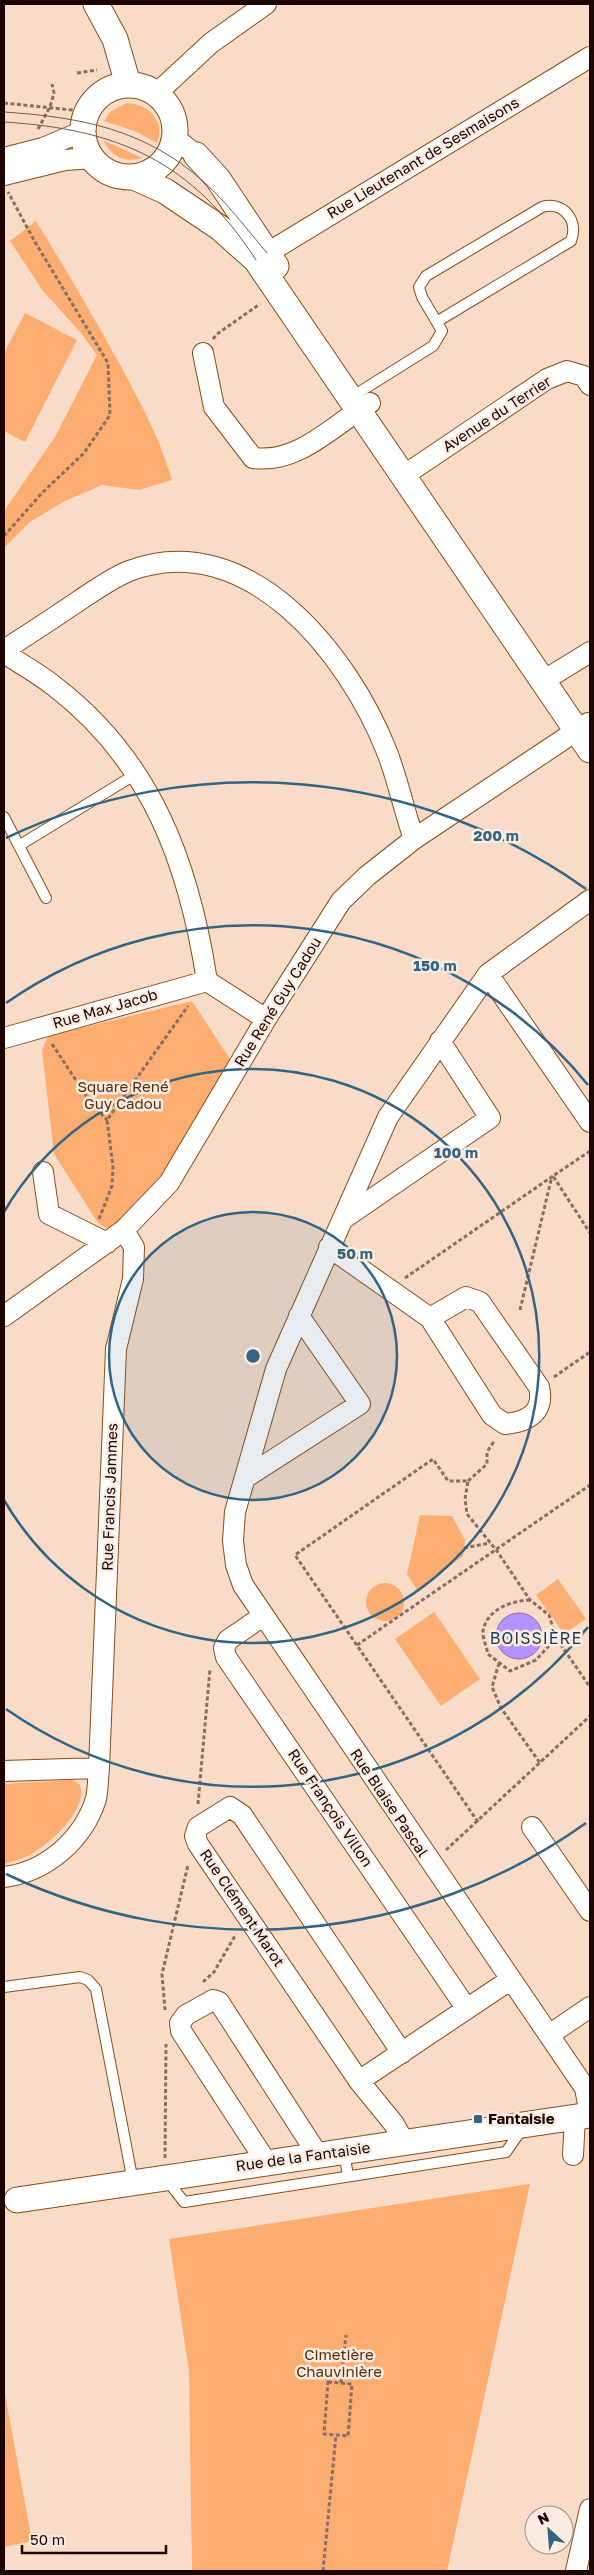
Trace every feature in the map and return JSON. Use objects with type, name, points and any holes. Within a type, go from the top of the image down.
[{"type":"street","points":[[96,4],[115,39],[128,84]]},
{"type":"street","points":[[157,93],[211,42],[266,4]]},
{"type":"street","name":"Rue Lieutenant de Sesmaisons","points":[[261,257],[590,57]]},
{"type":"street","points":[[134,177],[149,173],[162,164],[171,152],[176,126],[172,113],[157,93],[145,87],[128,84],[104,92],[91,104],[85,121],[86,148],[92,158],[110,173],[134,177],[165,191],[261,257],[363,401],[548,677],[585,726],[590,750]]},
{"type":"street","points":[[4,158],[43,148],[85,121]]},
{"type":"street","points":[[175,138],[196,155],[218,179],[261,257],[274,287],[363,401]]},
{"type":"street","points":[[5,182],[65,160],[92,158]]},
{"type":"street","points":[[204,353],[214,407],[253,458],[263,460],[300,450],[363,401]]},
{"type":"street","name":"Avenue du Terrier","points":[[409,472],[547,379],[567,371],[584,376],[590,385]]},
{"type":"street","points":[[266,1019],[207,981],[199,927],[182,866],[163,822],[136,774],[115,746],[87,715],[54,686],[4,652],[96,590],[129,571],[162,564],[194,562],[225,570],[253,583],[291,609],[323,641],[359,693],[387,752],[414,839]]},
{"type":"street","points":[[548,677],[590,652]]},
{"type":"street","name":"Rue René Guy Cadou","points":[[4,1316],[100,1239],[124,1230],[169,1184],[266,1019],[341,901],[367,876],[414,839],[585,726]]},
{"type":"street","name":"Rue Blaise Pascal","points":[[573,2155],[585,2116],[584,2088],[430,1864],[243,1585],[236,1565],[233,1527],[276,1369],[388,1117],[488,974],[590,900]]},
{"type":"street","points":[[488,974],[590,1122]]},
{"type":"street","name":"Rue Max Jacob","points":[[4,1038],[207,981]]},
{"type":"street","name":"Rue Blaise Pascal","points":[[342,1220],[490,1118],[440,1042]]},
{"type":"street","points":[[44,1172],[49,1214],[100,1239]]},
{"type":"street","name":"Rue Francis Jammes","points":[[4,1877],[33,1870],[70,1844],[84,1825],[96,1798],[99,1768],[116,1349],[133,1279],[134,1247],[124,1230]]},
{"type":"street","points":[[329,1247],[430,1318],[492,1415],[505,1424],[520,1423],[537,1411],[542,1400],[539,1387],[480,1302],[466,1297],[430,1318]]},
{"type":"street","points":[[246,1478],[360,1404],[300,1316]]},
{"type":"street","name":"Rue François Villon","points":[[263,1616],[228,1640],[224,1648],[226,1657],[467,2009]]},
{"type":"street","points":[[4,1771],[99,1768]]},
{"type":"street","name":"Rue Clément Marot","points":[[402,2053],[242,1814],[230,1807],[198,1827],[195,1836],[246,1915],[359,2081],[394,2124],[404,2142]]},
{"type":"street","points":[[532,1826],[590,1911]]},
{"type":"street","points":[[359,2081],[510,1980]]},
{"type":"street","points":[[267,2163],[181,2031],[180,2023],[186,2015],[213,2000],[219,2002],[318,2155]]},
{"type":"street","points":[[549,2035],[590,2007]]},
{"type":"street","name":"Rue de la Fantaisie","points":[[17,2200],[585,2116]]},
{"type":"street","points":[[576,2571],[590,2508]]},
{"type":"lane","points":[[363,401],[433,346],[442,331],[438,321],[422,297],[419,287],[426,276],[542,207],[550,205],[560,207],[572,219],[575,232],[571,241],[438,321]]},
{"type":"lane","points":[[20,845],[136,774]]},
{"type":"lane","points":[[4,817],[46,898]]},
{"type":"lane","points":[[4,1987],[80,1977],[88,1980],[96,1989],[133,2183]]},
{"type":"lane","points":[[165,2178],[184,2202],[506,2152],[526,2124]]},
{"type":"lane","points":[[344,2152],[348,2176]]},
{"type":"path","points":[[77,73],[97,70]]},
{"type":"path","points":[[37,132],[50,107],[54,93],[52,84]]},
{"type":"path","points":[[4,103],[50,107],[85,121]]},
{"type":"path","points":[[4,536],[42,493],[84,453],[110,415],[108,363],[35,242],[5,182]]},
{"type":"path","points":[[204,353],[217,334],[264,301],[274,287]]},
{"type":"path","points":[[107,1120],[192,1001]]},
{"type":"path","points":[[52,1043],[72,1076],[107,1120],[113,1167],[112,1186],[100,1239]]},
{"type":"path","points":[[402,1280],[590,1150]]},
{"type":"path","points":[[552,1176],[590,1233]]},
{"type":"path","points":[[520,1310],[552,1176]]},
{"type":"path","points":[[539,1387],[590,1352]]},
{"type":"path","points":[[505,1424],[488,1452],[487,1464],[468,1481],[465,1500],[467,1514],[497,1551],[530,1600],[549,1615],[556,1638],[590,1687]]},
{"type":"path","points":[[468,1481],[448,1481],[433,1460],[295,1555],[478,1822]]},
{"type":"path","points":[[357,1645],[497,1551],[590,1485]]},
{"type":"path","points":[[464,1548],[491,1543]]},
{"type":"path","points":[[530,1600],[512,1601],[492,1614],[483,1631],[488,1654],[510,1671],[536,1660],[556,1638]]},
{"type":"path","points":[[499,1663],[492,1687],[502,1708],[540,1763]]},
{"type":"path","points":[[430,1864],[478,1822],[590,1716]]},
{"type":"path","points":[[200,1985],[214,1972],[246,1915]]},
{"type":"path","points":[[166,2017],[172,2010]]},
{"type":"path","points":[[165,2178],[166,2036]]},
{"type":"path","points":[[342,2383],[346,2335]]},
{"type":"path","points":[[328,2382],[342,2383],[352,2384],[348,2436],[324,2434],[328,2382]]},
{"type":"path","points":[[323,2571],[336,2435]]},
{"type":"green space","points":[[127,103],[142,106],[157,120],[159,135],[157,143],[137,132],[104,121],[110,112]]},
{"type":"green space","points":[[103,140],[142,158],[130,160],[119,157],[110,151]]},
{"type":"green space","points":[[36,221],[131,385],[157,438],[172,480],[139,490],[102,485],[65,501],[30,522],[4,548],[4,511],[55,437],[97,355],[81,333],[43,291],[10,241]]},
{"type":"green space","points":[[25,313],[77,340],[25,442],[4,431],[4,353]]},
{"type":"green space","name":"Square René Guy Cadou","points":[[192,1001],[230,1059],[155,1199],[110,1230],[98,1223],[54,1154],[42,1050],[48,1036]]},
{"type":"green space","points":[[420,1515],[452,1516],[465,1540],[463,1556],[417,1590],[407,1574]]},
{"type":"green space","points":[[558,1579],[586,1619],[564,1634],[536,1595]]},
{"type":"green space","points":[[385,1583],[392,1584],[398,1589],[403,1595],[403,1609],[398,1615],[392,1620],[385,1621],[378,1620],[372,1615],[367,1609],[366,1602],[367,1595],[372,1589],[378,1584]]},
{"type":"green space","points":[[434,1612],[480,1679],[441,1706],[395,1639]]},
{"type":"green space","points":[[73,1780],[80,1785],[81,1794],[79,1805],[66,1825],[38,1850],[4,1864],[4,1784]]},
{"type":"green space","name":"Cimetière Chauvinière","points":[[530,2184],[447,2571],[192,2571],[189,2371],[169,2239]]},
{"type":"green space","points":[[4,2389],[32,2541],[4,2547]]},
{"type":"shaded area","points":[[514,1613],[524,1613],[538,1623],[542,1636],[538,1649],[532,1655],[524,1659],[514,1659],[500,1649],[496,1641],[496,1631],[506,1617]]},
{"type":"tram line","points":[[4,112],[85,122],[135,138],[159,149],[182,164],[204,182],[237,216],[267,253]]},
{"type":"tram line","points":[[4,122],[45,126],[82,133],[117,143],[149,157],[178,175],[206,198],[231,226],[256,260]]},
{"type":"place","name":"Fantaisie","points":[[478,2119]]},
{"type":"district","name":"BOISSIÈRE","points":[[536,1638]]}]
